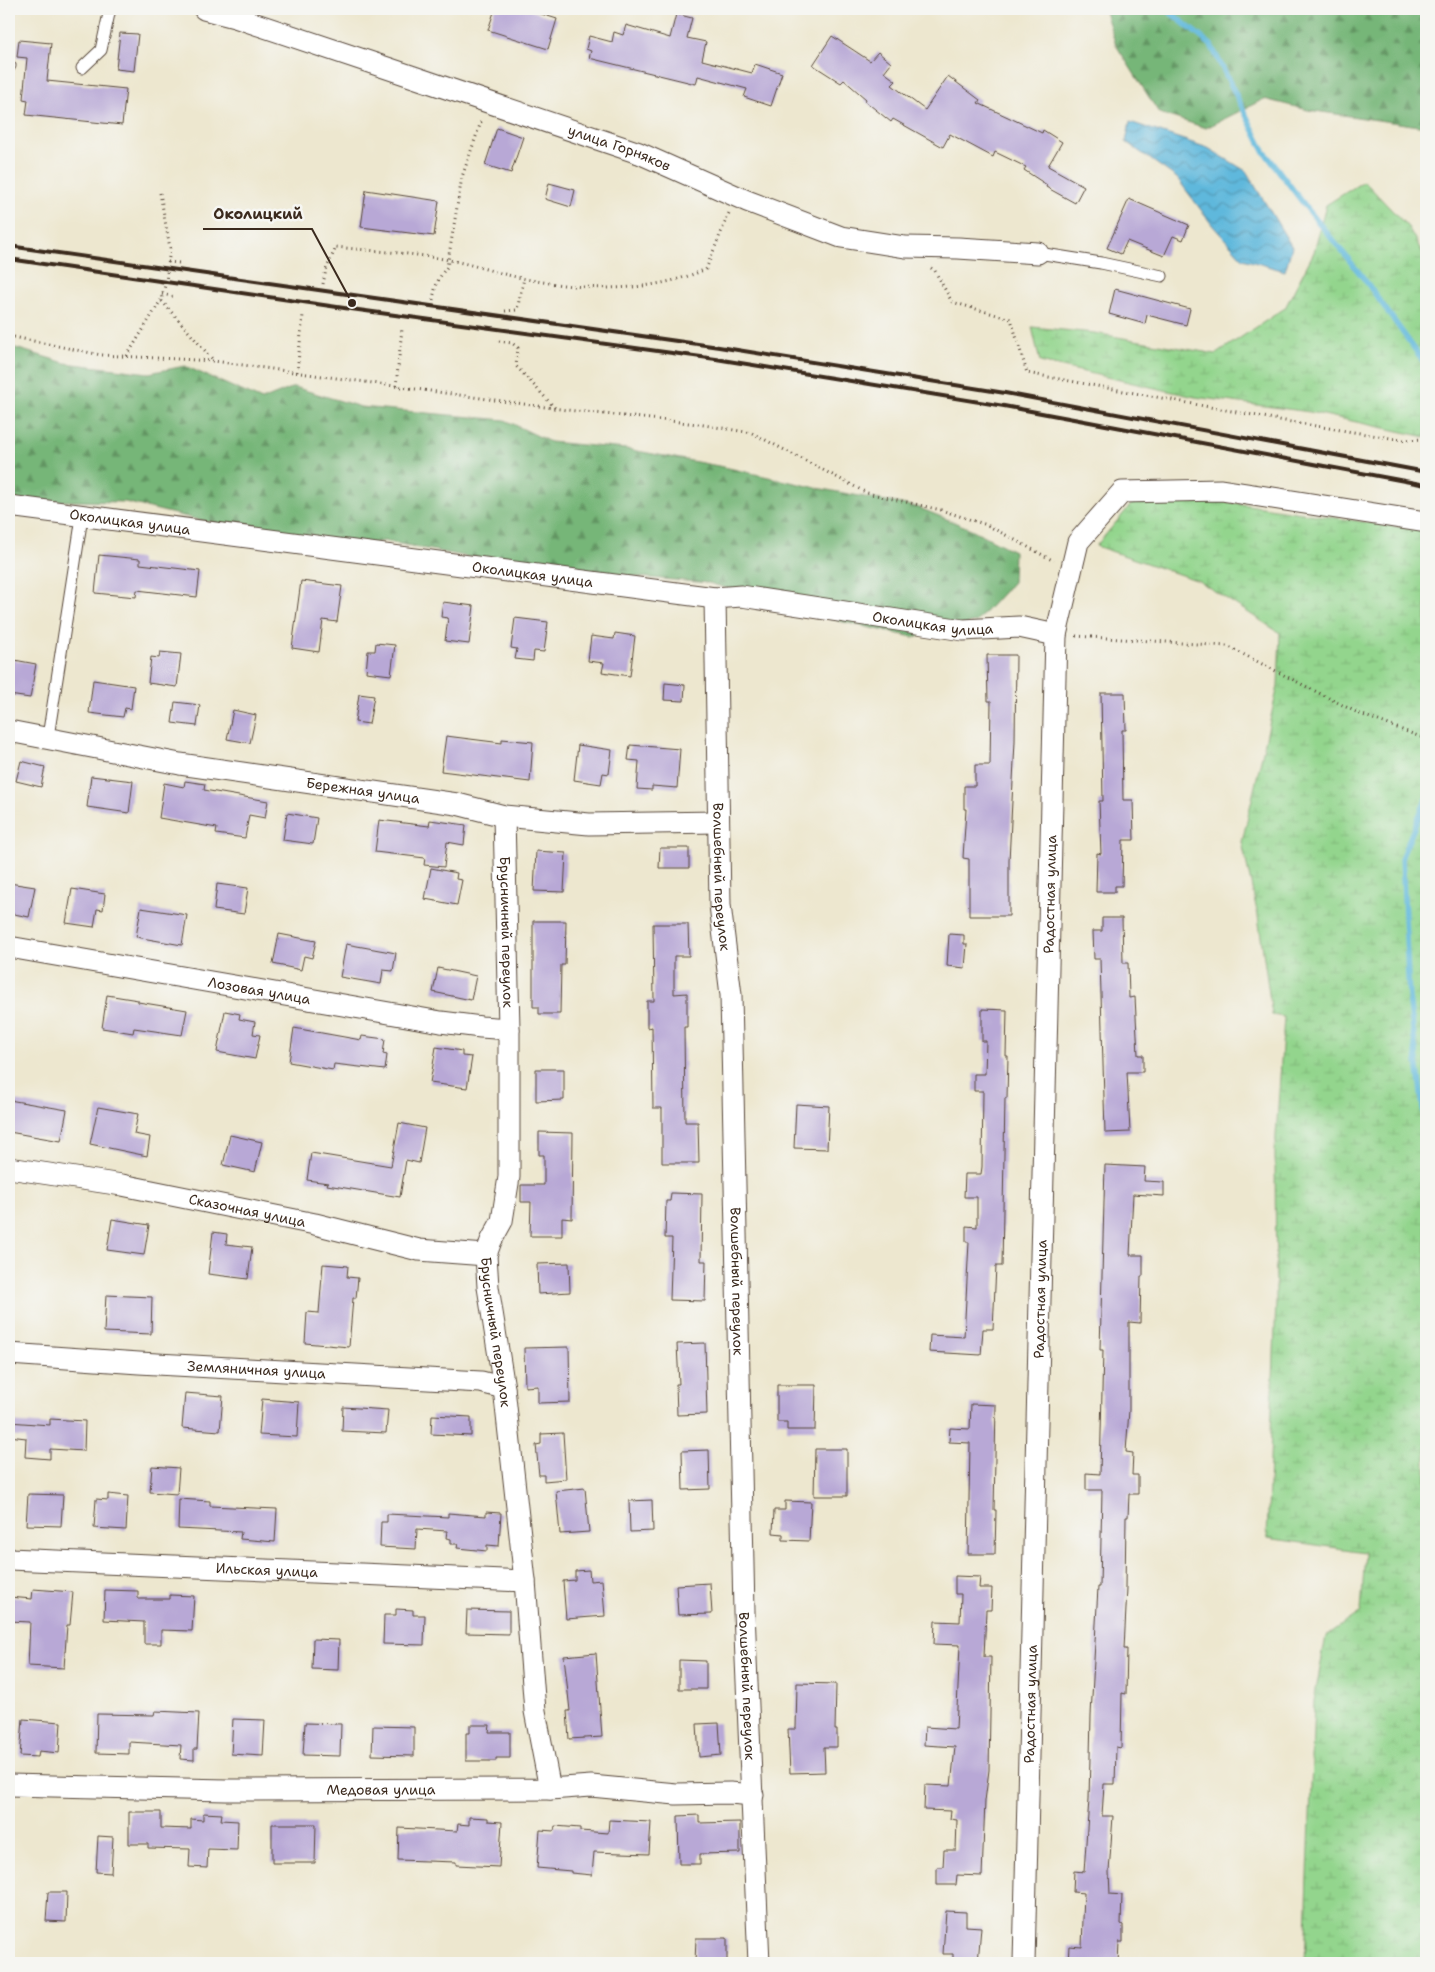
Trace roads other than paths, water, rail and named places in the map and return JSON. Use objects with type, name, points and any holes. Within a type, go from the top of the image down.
[{"type":"street","name":"улица Горняков","points":[[204,9],[235,17],[639,153],[736,196],[841,237],[905,248],[958,248],[1038,253]]},
{"type":"street","name":"Радостная улица","points":[[1024,1963],[1056,635],[1078,542],[1122,492],[1221,490],[1426,522]]},
{"type":"street","name":"Околицкая улица","points":[[9,506],[715,598],[741,596],[963,630],[1019,627],[1056,635]]},
{"type":"street","name":"Волшебный переулок","points":[[715,598],[720,905],[731,995],[744,1612],[759,1963]]},
{"type":"street","name":"Бережная улица","points":[[9,731],[180,764],[457,804],[504,816],[589,824],[718,822]]},
{"type":"street","name":"Брусничный переулок","points":[[504,816],[509,1029],[509,1177],[502,1221],[486,1255],[488,1287],[504,1388],[525,1581],[535,1711],[550,1789]]},
{"type":"street","name":"Лозовая улица","points":[[9,947],[441,1022],[481,1028],[509,1029]]},
{"type":"street","name":"Сказочная улица","points":[[9,1168],[141,1189],[315,1224],[419,1250],[486,1255]]},
{"type":"street","name":"Земляничная улица","points":[[9,1354],[149,1364],[482,1382],[504,1388]]},
{"type":"street","name":"Ильская улица","points":[[9,1559],[525,1581]]},
{"type":"street","name":"Медовая улица","points":[[9,1785],[226,1790],[550,1789],[591,1786],[676,1794],[730,1793],[753,1795]]},
{"type":"lane","points":[[82,68],[101,50],[110,9]]},
{"type":"lane","points":[[1038,253],[1102,263],[1162,276]]},
{"type":"lane","points":[[48,737],[82,517]]},
{"type":"water","points":[[1130,122],[1208,148],[1246,171],[1292,247],[1285,271],[1243,259],[1213,226],[1177,178],[1126,142]]},
{"type":"waterway","points":[[1166,9],[1211,45],[1264,151],[1362,276],[1426,365]]},
{"type":"waterway","points":[[1426,800],[1402,856],[1409,997],[1426,1132]]},
{"type":"railway","points":[[9,246],[719,347],[1005,393],[1426,472]]},
{"type":"railway","points":[[9,259],[351,309],[716,359],[1004,406],[1426,485]]},
{"type":"place","name":"Околицкий","points":[[352,303]]}]
